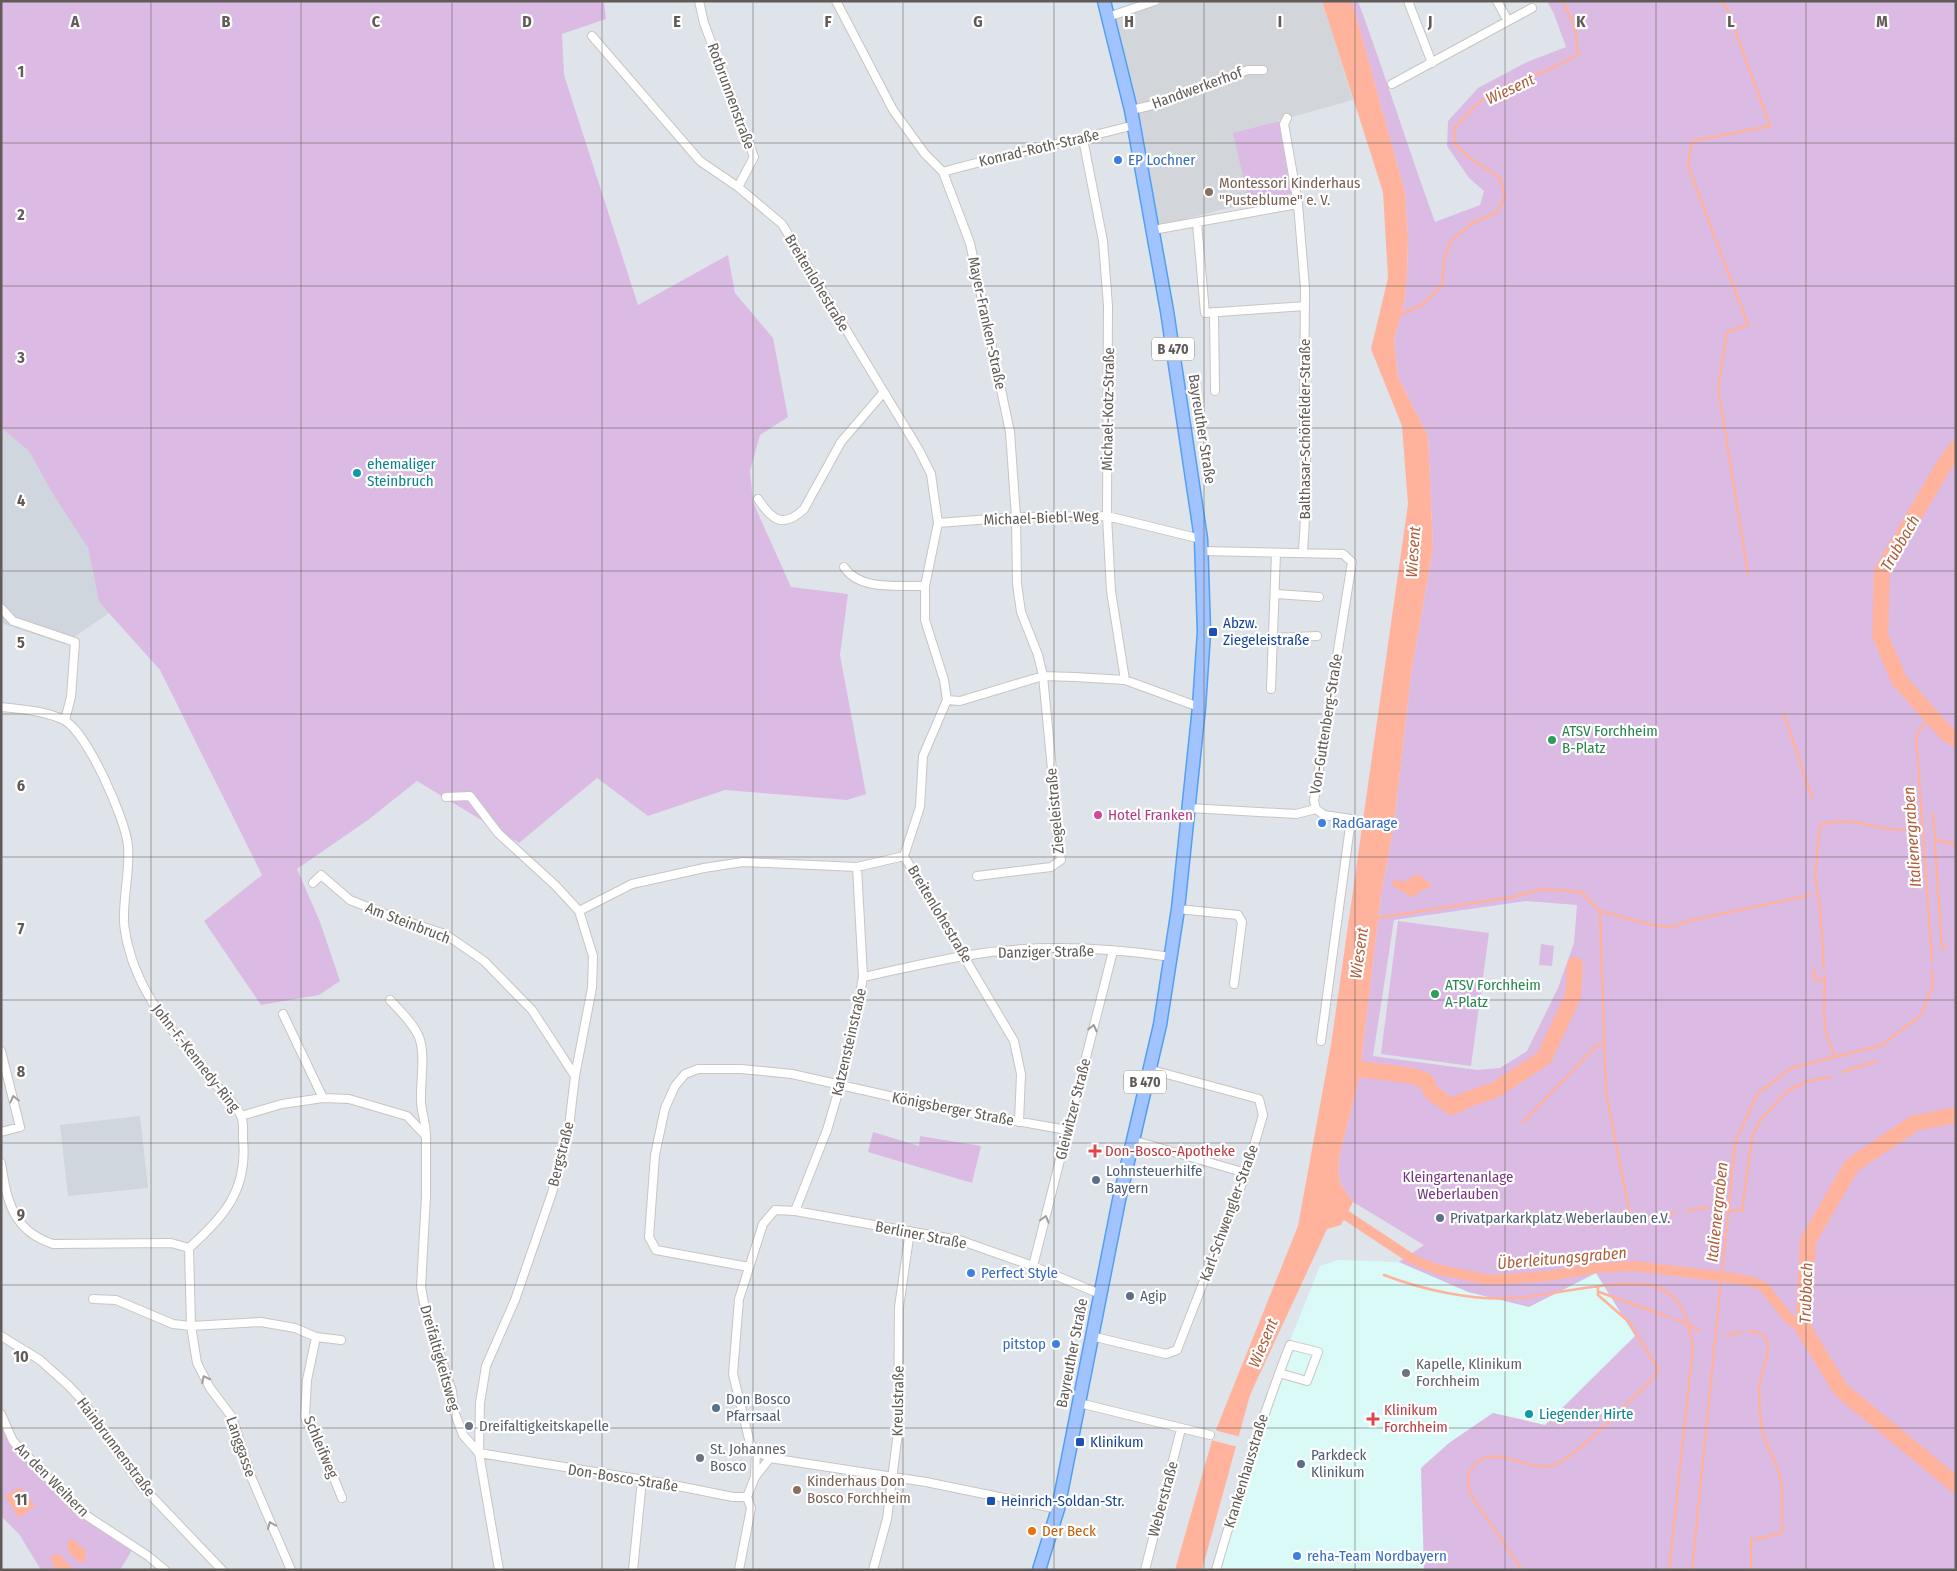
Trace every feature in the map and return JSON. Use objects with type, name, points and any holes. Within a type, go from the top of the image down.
[{"type":"main road","name":"Bayreuther Straße","points":[[1039,1570],[1058,1509],[1091,1336],[1132,1140],[1160,1025],[1178,909],[1200,708],[1204,632],[1201,545],[1192,469],[1154,230],[1131,110],[1104,1]]},
{"type":"street","name":"Rotbrunnenstraße","points":[[699,1],[704,23],[754,157],[738,187]]},
{"type":"street","name":"Mayer-Franken-Straße","points":[[836,1],[893,110],[925,154],[943,172],[970,243],[985,306],[1010,432],[1016,517],[1017,584],[1021,612],[1038,655],[1043,676]]},
{"type":"street","points":[[1108,17],[1155,1]]},
{"type":"street","points":[[1408,1],[1432,63]]},
{"type":"street","points":[[1497,1],[1508,21]]},
{"type":"street","points":[[1392,84],[1532,8]]},
{"type":"street","name":"Breitenlohestraße","points":[[592,36],[700,161],[738,187],[782,224],[919,450],[931,474],[938,522],[925,586],[925,620],[944,680],[947,700],[923,756],[920,806],[904,856],[965,955],[1014,1041],[1021,1074],[1019,1122]]},
{"type":"street","name":"Handwerkerhof","points":[[1131,110],[1149,106],[1248,70],[1263,70]]},
{"type":"street","name":"Balthasar-Schönfelder-Straße","points":[[1287,118],[1284,124],[1298,204],[1305,306],[1304,417],[1307,486],[1304,552]]},
{"type":"street","name":"Konrad-Roth-Straße","points":[[943,172],[999,156],[1083,139],[1134,125]]},
{"type":"street","name":"Michael-Kotz-Straße","points":[[1083,139],[1102,241],[1108,306],[1107,516],[1110,591],[1125,680]]},
{"type":"street","points":[[1154,230],[1298,204]]},
{"type":"street","points":[[1197,223],[1205,313],[1305,306]]},
{"type":"street","points":[[1214,312],[1215,391]]},
{"type":"street","points":[[758,499],[768,514],[776,519],[786,520],[796,517],[804,509],[842,442],[883,393]]},
{"type":"street","name":"Michael-Biebl-Weg","points":[[938,522],[1016,517],[1107,516],[1201,545]]},
{"type":"street","name":"Von-Guttenberg-Straße","points":[[1201,545],[1276,553],[1343,554],[1352,562],[1314,801],[1316,809],[1324,815],[1350,819],[1322,1042]]},
{"type":"street","points":[[1271,689],[1276,594],[1276,553]]},
{"type":"street","points":[[844,567],[850,576],[861,582],[925,586]]},
{"type":"street","points":[[1276,594],[1319,597]]},
{"type":"street","points":[[1,608],[13,621],[75,642],[72,697],[65,720],[1,707]]},
{"type":"street","points":[[1273,638],[1317,636]]},
{"type":"street","points":[[947,700],[960,701],[1043,676],[1125,680],[1200,708]]},
{"type":"street","name":"Ziegeleistraße","points":[[977,876],[1051,867],[1061,860],[1056,830],[1043,676]]},
{"type":"street","name":"John-F.-Kennedy-Ring","points":[[65,720],[84,742],[100,770],[122,820],[128,843],[129,869],[124,922],[135,968],[156,1011],[241,1116],[244,1146],[240,1181],[230,1205],[218,1222],[188,1248]]},
{"type":"street","name":"Bergstraße","points":[[446,797],[470,796],[498,833],[556,886],[579,911],[593,956],[592,980],[575,1076],[569,1127],[552,1193],[515,1300],[486,1366],[480,1403],[479,1453],[499,1570]]},
{"type":"street","points":[[1189,808],[1296,814],[1316,809]]},
{"type":"street","points":[[579,911],[632,884],[704,868],[743,862],[857,867],[904,856]]},
{"type":"street","name":"Katzensteinstraße","points":[[795,1211],[827,1130],[840,1086],[863,977],[857,867]]},
{"type":"street","name":"Am Steinbruch","points":[[313,883],[321,875],[350,900],[390,916],[445,934],[484,961],[532,1010],[575,1076]]},
{"type":"street","points":[[1178,909],[1238,915],[1242,922],[1234,984]]},
{"type":"street","name":"Danziger Straße","points":[[863,977],[965,955],[1026,949],[1113,951],[1171,957]]},
{"type":"street","name":"Gleiwitzer Straße","points":[[1033,1266],[1113,951]]},
{"type":"street","name":"Dreifaltigkeitsweg","points":[[390,1000],[408,1020],[418,1036],[421,1048],[421,1105],[426,1123],[426,1196],[421,1287],[425,1309],[452,1391],[454,1411],[463,1435],[479,1453]]},
{"type":"street","points":[[283,1014],[323,1098]]},
{"type":"street","points":[[1,1051],[20,1128],[1,1132]]},
{"type":"street","name":"Königsberger Straße","points":[[749,1267],[656,1250],[650,1237],[655,1155],[665,1108],[675,1086],[685,1074],[698,1069],[741,1069],[792,1074],[840,1086],[1067,1130]]},
{"type":"street","name":"Karl-Schwengler-Straße","points":[[1091,1336],[1166,1354],[1177,1350],[1246,1173],[1263,1115],[1259,1100],[1148,1070]]},
{"type":"street","points":[[241,1116],[282,1104],[323,1098],[349,1099],[407,1116],[426,1136]]},
{"type":"street","points":[[407,1116],[417,1112],[421,1105]]},
{"type":"street","points":[[1132,1140],[1246,1173]]},
{"type":"street","points":[[1,1164],[4,1186],[20,1225],[36,1238],[53,1244],[171,1243],[188,1248]]},
{"type":"street","name":"Berliner Straße","points":[[756,1452],[750,1443],[733,1374],[739,1300],[762,1224],[775,1210],[795,1211],[960,1240],[1033,1266],[1100,1294]]},
{"type":"street","name":"Kreulstraße","points":[[873,1570],[887,1519],[893,1478],[899,1414],[900,1307],[910,1231]]},
{"type":"street","name":"Langgasse","points":[[188,1248],[191,1326],[197,1363],[210,1388],[232,1417],[252,1479],[291,1570]]},
{"type":"street","points":[[93,1299],[116,1300],[155,1318],[191,1326],[262,1322],[295,1328],[316,1337],[341,1340]]},
{"type":"street","name":"Hainbrunnenstraße","points":[[1,1336],[40,1360],[74,1391],[93,1414],[139,1483],[222,1570]]},
{"type":"street","name":"Schleifweg","points":[[316,1337],[306,1380],[304,1417],[327,1461],[342,1498]]},
{"type":"street","name":"Krankenhausstraße","points":[[1216,1570],[1256,1436],[1279,1373],[1290,1345],[1318,1352],[1307,1381],[1279,1373]]},
{"type":"street","points":[[1079,1403],[1181,1429],[1210,1434]]},
{"type":"street","name":"An den Weihern","points":[[1,1414],[13,1441],[78,1510],[148,1556],[165,1570]]},
{"type":"street","name":"Weberstraße","points":[[1145,1570],[1181,1429]]},
{"type":"street","points":[[755,1477],[756,1452],[770,1458],[935,1484],[1058,1509]]},
{"type":"street","name":"Don-Bosco-Straße","points":[[479,1453],[732,1497],[747,1497]]},
{"type":"street","points":[[739,1570],[751,1508],[747,1497],[755,1477],[770,1458]]},
{"type":"street","points":[[633,1570],[642,1480]]},
{"type":"shaded area","points":[[1106,1],[1162,1],[1110,19]]},
{"type":"shaded area","points":[[1162,1],[1322,1],[1353,100],[1234,133],[1249,203],[1153,227],[1110,19]]},
{"type":"shaded area","points":[[1,428],[29,451],[54,496],[88,548],[99,602],[109,613],[64,644],[4,624],[1,620]]},
{"type":"shaded area","points":[[140,1116],[148,1188],[68,1196],[60,1125]]},
{"type":"shaded area","name":"Klinikum Forchheim","points":[[1338,1260],[1399,1262],[1428,1274],[1529,1307],[1596,1273],[1636,1336],[1545,1425],[1493,1413],[1449,1443],[1421,1468],[1424,1570],[1220,1570],[1267,1398],[1320,1266]]},
{"type":"green space","points":[[1,1],[604,1],[606,19],[562,34],[564,75],[638,305],[728,255],[735,293],[773,338],[788,417],[760,435],[750,471],[753,502],[791,587],[848,594],[840,655],[866,794],[847,800],[725,790],[648,816],[597,778],[519,843],[417,781],[368,820],[297,869],[320,922],[340,981],[319,995],[261,1005],[204,921],[262,875],[160,670],[99,602],[88,548],[54,496],[29,451],[1,428]]},
{"type":"green space","name":"Kleingartenanlage Weberlauben","points":[[1352,1],[1358,1],[1435,222],[1480,205],[1484,191],[1469,178],[1447,146],[1448,121],[1478,88],[1527,62],[1566,47],[1554,14],[1547,1],[1956,1],[1956,1570],[1424,1570],[1421,1468],[1449,1443],[1493,1413],[1545,1425],[1635,1336],[1596,1273],[1529,1307],[1468,1292],[1399,1262],[1424,1245],[1353,1202],[1341,1185],[1338,1170],[1340,1153],[1359,1080],[1381,895],[1394,824],[1411,674],[1433,548],[1428,436],[1398,377],[1394,340],[1404,303],[1407,277],[1408,237],[1405,193]],"holes":[[[1526,901],[1577,905],[1574,943],[1558,988],[1527,1051],[1500,1068],[1477,1070],[1373,1056],[1394,920]]]},
{"type":"green space","points":[[1279,121],[1291,194],[1249,203],[1233,133]]},
{"type":"green space","name":"ATSV Forchheim A-Platz","points":[[1398,921],[1489,933],[1471,1066],[1381,1054]]},
{"type":"green space","points":[[1541,944],[1554,946],[1552,966],[1539,965]]},
{"type":"green space","points":[[873,1132],[919,1146],[920,1136],[981,1146],[972,1183],[868,1152]]},
{"type":"green space","points":[[1,1422],[11,1442],[78,1510],[134,1547],[120,1570],[41,1570],[19,1534],[1,1516]]},
{"type":"water","points":[[1322,1],[1352,1],[1405,193],[1408,237],[1407,277],[1404,303],[1394,340],[1398,377],[1428,436],[1433,548],[1411,674],[1394,824],[1381,895],[1359,1080],[1340,1153],[1338,1170],[1341,1185],[1353,1202],[1341,1225],[1327,1229],[1250,1395],[1202,1570],[1175,1570],[1213,1437],[1298,1226],[1331,1045],[1408,504],[1402,426],[1371,349],[1388,278],[1383,192]]},
{"type":"water","points":[[1418,874],[1433,886],[1420,891],[1413,898],[1392,885],[1393,880],[1404,882]]},
{"type":"water","points":[[20,1487],[35,1506],[19,1518],[5,1496]]},
{"type":"water","points":[[71,1538],[86,1551],[85,1561],[80,1563],[70,1554],[67,1545]]},
{"type":"water","points":[[58,1553],[74,1570],[56,1570],[50,1558]]},
{"type":"pier","points":[[1214,1430],[1241,1437],[1238,1447],[1211,1440]]},
{"type":"waterway","name":"Wiesent","points":[[1399,315],[1423,304],[1442,285],[1444,259],[1451,241],[1472,223],[1496,213],[1505,198],[1500,178],[1467,156],[1455,144],[1454,128],[1474,107],[1488,96],[1567,61],[1578,54],[1575,28],[1563,1]]},
{"type":"waterway","points":[[1721,1],[1727,8],[1770,126],[1692,141],[1688,166],[1748,325],[1727,332],[1718,388],[1748,574]]},
{"type":"waterway","name":"Trubbach","points":[[1956,449],[1944,465],[1882,571],[1880,635],[1899,680],[1947,734],[1956,739]]},
{"type":"waterway","points":[[1784,714],[1812,798]]},
{"type":"waterway","name":"Italienergraben","points":[[1931,715],[1916,735],[1932,962]]},
{"type":"waterway","points":[[1933,814],[1942,948],[1946,948]]},
{"type":"waterway","points":[[1824,970],[1820,908],[1815,877],[1820,825],[1832,822],[1853,822],[1905,830]]},
{"type":"waterway","points":[[1936,840],[1956,844]]},
{"type":"waterway","points":[[1376,918],[1512,897],[1543,889],[1581,892],[1600,911],[1652,925],[1671,927],[1692,920],[1811,895]]},
{"type":"waterway","points":[[1600,911],[1606,1092],[1631,1221],[1676,1212]]},
{"type":"waterway","points":[[1955,945],[1956,956]]},
{"type":"waterway","points":[[1345,1067],[1413,1076],[1426,1081],[1432,1093],[1452,1107],[1495,1090],[1544,1058],[1573,996],[1575,965]]},
{"type":"waterway","points":[[1814,969],[1815,980],[1825,980]]},
{"type":"waterway","name":"Italienergraben","points":[[1692,1570],[1735,1143],[1757,1094],[1791,1068],[1882,1045],[1921,1015],[1933,985],[1932,969]]},
{"type":"waterway","points":[[1825,976],[1824,1013],[1826,1034],[1835,1057]]},
{"type":"waterway","points":[[1523,1122],[1597,1045],[1603,1045]]},
{"type":"waterway","points":[[1843,1072],[1876,1061]]},
{"type":"waterway","points":[[1719,1209],[1742,1211],[1752,1137],[1761,1119],[1787,1091],[1808,1081],[1830,1077]]},
{"type":"waterway","name":"Trubbach","points":[[1956,1115],[1915,1123],[1852,1165],[1808,1241],[1803,1328],[1841,1390],[1956,1485]]},
{"type":"waterway","points":[[1687,1211],[1708,1207]]},
{"type":"waterway","name":"Überleitungsgraben","points":[[1335,1208],[1412,1259],[1436,1269],[1489,1280],[1549,1276],[1596,1268],[1635,1266],[1732,1278],[1753,1282],[1764,1287],[1789,1319],[1803,1328]]},
{"type":"waterway","points":[[1384,1275],[1432,1290],[1482,1298],[1515,1298],[1589,1287],[1628,1284],[1659,1288],[1675,1298],[1684,1313],[1690,1329],[1693,1347],[1669,1570]]},
{"type":"waterway","points":[[1522,1570],[1469,1492],[1468,1474],[1478,1461],[1488,1457],[1496,1456],[1542,1466],[1551,1466],[1560,1462],[1587,1442],[1659,1370],[1629,1322],[1598,1295],[1598,1287]]},
{"type":"waterway","points":[[1599,1292],[1669,1317]]},
{"type":"waterway","points":[[1675,1319],[1699,1330]]},
{"type":"waterway","points":[[1748,1331],[1759,1333],[1766,1338],[1768,1345],[1759,1390],[1760,1415],[1763,1433],[1780,1476],[1782,1495],[1782,1533],[1751,1540],[1751,1570]]},
{"type":"waterway","points":[[1727,1335],[1741,1332]]},
{"type":"place","name":"EP Lochner","points":[[1118,160]]},
{"type":"place","name":"Montessori Kinderhaus \"Pusteblume\" e. V.","points":[[1209,192]]},
{"type":"place","name":"ehemaliger Steinbruch","points":[[357,473]]},
{"type":"place","name":"Abzw. Ziegeleistraße","points":[[1213,632]]},
{"type":"place","name":"ATSV Forchheim B-Platz","points":[[1552,740]]},
{"type":"place","name":"Hotel Franken","points":[[1098,815]]},
{"type":"place","name":"RadGarage","points":[[1322,823]]},
{"type":"place","name":"ATSV Forchheim A-Platz","points":[[1435,994]]},
{"type":"place","name":"Don-Bosco-Apotheke","points":[[1095,1151]]},
{"type":"place","name":"Lohnsteuerhilfe Bayern","points":[[1096,1180]]},
{"type":"place","name":"Privatparkarkplatz Weberlauben e.V.","points":[[1440,1218]]},
{"type":"place","name":"Perfect Style","points":[[971,1273]]},
{"type":"place","name":"Agip","points":[[1130,1296]]},
{"type":"place","name":"pitstop","points":[[1056,1344]]},
{"type":"place","name":"Kapelle, Klinikum Forchheim","points":[[1406,1373]]},
{"type":"place","name":"Don Bosco Pfarrsaal","points":[[716,1408]]},
{"type":"place","name":"Liegender Hirte","points":[[1529,1414]]},
{"type":"place","name":"Klinikum Forchheim","points":[[1373,1419]]},
{"type":"place","name":"Dreifaltigkeitskapelle","points":[[469,1426]]},
{"type":"place","name":"Klinikum","points":[[1080,1442]]},
{"type":"place","name":"St. Johannes Bosco","points":[[700,1458]]},
{"type":"place","name":"Parkdeck Klinikum","points":[[1301,1464]]},
{"type":"place","name":"Kinderhaus Don Bosco Forchheim","points":[[797,1490]]},
{"type":"place","name":"Heinrich-Soldan-Str.","points":[[991,1501]]},
{"type":"place","name":"Der Beck","points":[[1032,1531]]},
{"type":"place","name":"reha-Team Nordbayern","points":[[1297,1556]]}]
